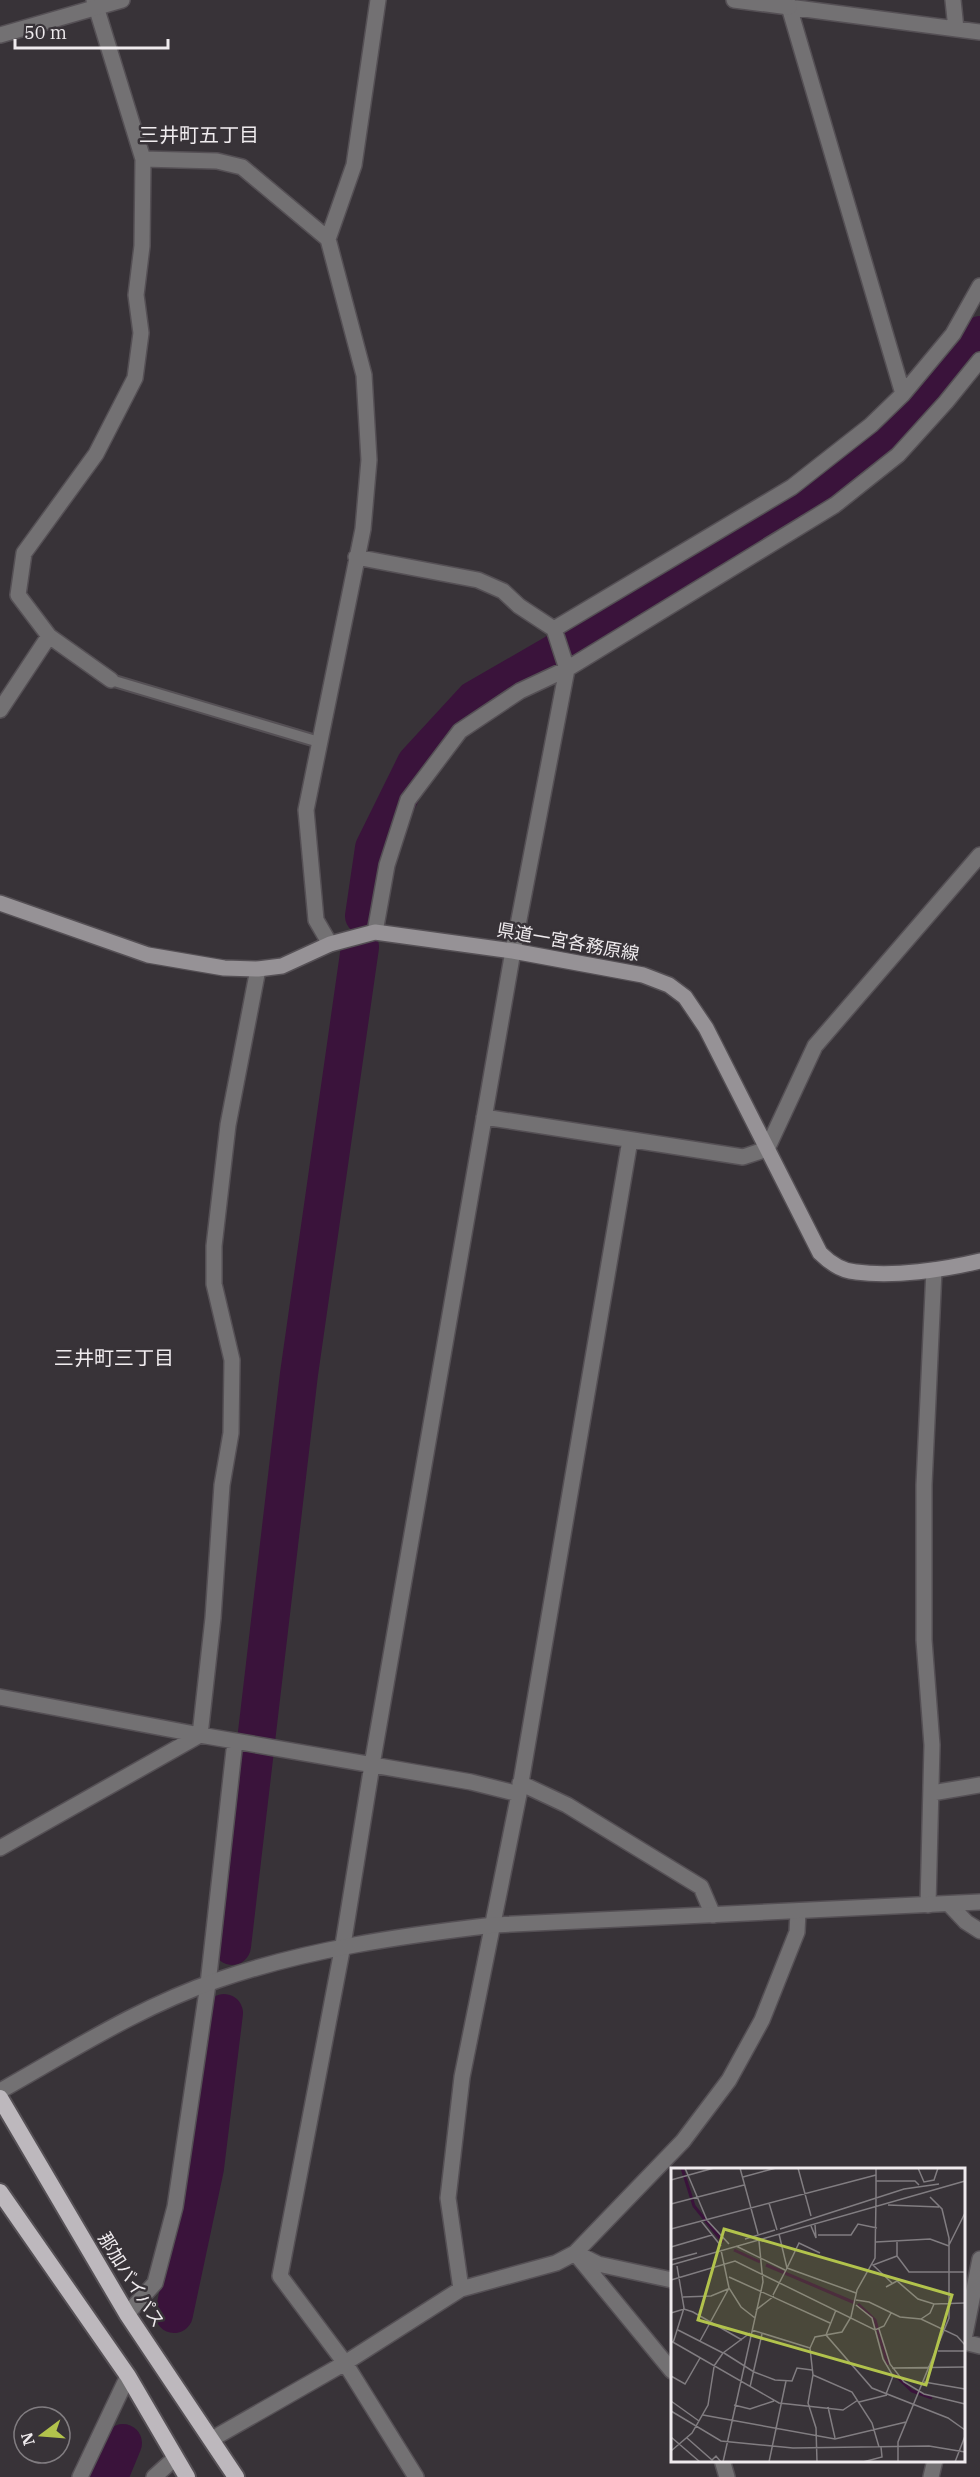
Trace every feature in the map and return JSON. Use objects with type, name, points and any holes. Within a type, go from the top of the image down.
[{"type":"highway","name":"那加バイパス","points":[[0,2098],[127,2314],[236,2477]]},
{"type":"highway","points":[[0,2192],[128,2376],[187,2477]]},
{"type":"main road","name":"県道一宮各務原線","points":[[0,903],[148,955],[224,968],[258,969],[282,966],[330,944],[375,932],[513,951],[643,975],[669,985],[685,997],[706,1028],[820,1253],[831,1264],[854,1272],[934,1269],[980,1260]]},
{"type":"street","points":[[0,35],[95,4],[122,0]]},
{"type":"street","points":[[330,944],[316,920],[306,810],[363,529],[369,460],[364,375],[328,239],[354,165],[378,0]]},
{"type":"street","points":[[734,0],[788,4],[980,32]]},
{"type":"street","points":[[953,0],[956,28]]},
{"type":"street","points":[[95,4],[143,159],[142,246],[136,296],[141,333],[135,378],[96,454],[24,553],[18,596],[49,636],[111,680]]},
{"type":"street","points":[[788,4],[903,394]]},
{"type":"street","points":[[143,159],[217,161],[242,167],[328,239]]},
{"type":"street","points":[[555,634],[792,487],[871,425],[903,394],[953,334],[980,286]]},
{"type":"street","points":[[375,932],[387,865],[408,800],[460,731],[520,691],[835,505],[898,455],[980,360]]},
{"type":"street","points":[[356,557],[478,580],[503,591],[555,634],[566,665],[484,1117],[343,1945],[280,2276],[345,2363],[416,2477]]},
{"type":"street","points":[[0,710],[49,636]]},
{"type":"street","points":[[484,1117],[743,1157],[767,1149],[815,1046],[980,855]]},
{"type":"street","points":[[200,1735],[213,1618],[222,1485],[231,1433],[232,1360],[214,1284],[214,1246],[228,1125],[258,969]]},
{"type":"street","points":[[461,2289],[448,2198],[462,2077],[520,1789],[630,1140]]},
{"type":"street","points":[[928,1905],[932,1745],[924,1640],[924,1485],[934,1269]]},
{"type":"street","points":[[0,1697],[242,1743],[520,1789],[577,1810],[701,1887],[713,1915]]},
{"type":"street","points":[[0,1848],[200,1735]]},
{"type":"street","points":[[127,2314],[155,2283],[175,2207],[242,1743]]},
{"type":"street","points":[[932,1793],[980,1785]]},
{"type":"street","points":[[0,2091],[133,2016],[208,1984],[343,1945],[494,1925],[980,1902]]},
{"type":"street","points":[[948,1904],[966,1922],[980,1931]]},
{"type":"street","points":[[212,2439],[345,2363],[461,2289],[556,2262],[575,2253],[683,2141],[729,2080],[762,2020],[797,1932],[798,1912]]},
{"type":"street","points":[[575,2253],[598,2264],[671,2280]]},
{"type":"street","points":[[575,2253],[671,2370]]},
{"type":"street","points":[[965,2331],[980,2259]]},
{"type":"street","points":[[965,2342],[980,2346]]},
{"type":"street","points":[[80,2477],[128,2376]]},
{"type":"street","points":[[154,2477],[176,2458]]},
{"type":"street","points":[[723,2462],[727,2477]]},
{"type":"street","points":[[931,2477],[935,2462]]},
{"type":"lane","points":[[111,680],[320,742]]},
{"type":"waterway","points":[[364,916],[374,848],[416,763],[474,700],[635,607],[812,496],[911,415],[980,335]]},
{"type":"waterway","points":[[232,1946],[299,1374],[360,947]]},
{"type":"waterway","points":[[174,2314],[205,2168],[224,2013]]},
{"type":"waterway","points":[[109,2477],[123,2443]]},
{"type":"district","name":"三井町五丁目","points":[[199,135]]},
{"type":"district","name":"三井町三丁目","points":[[114,1358]]}]
